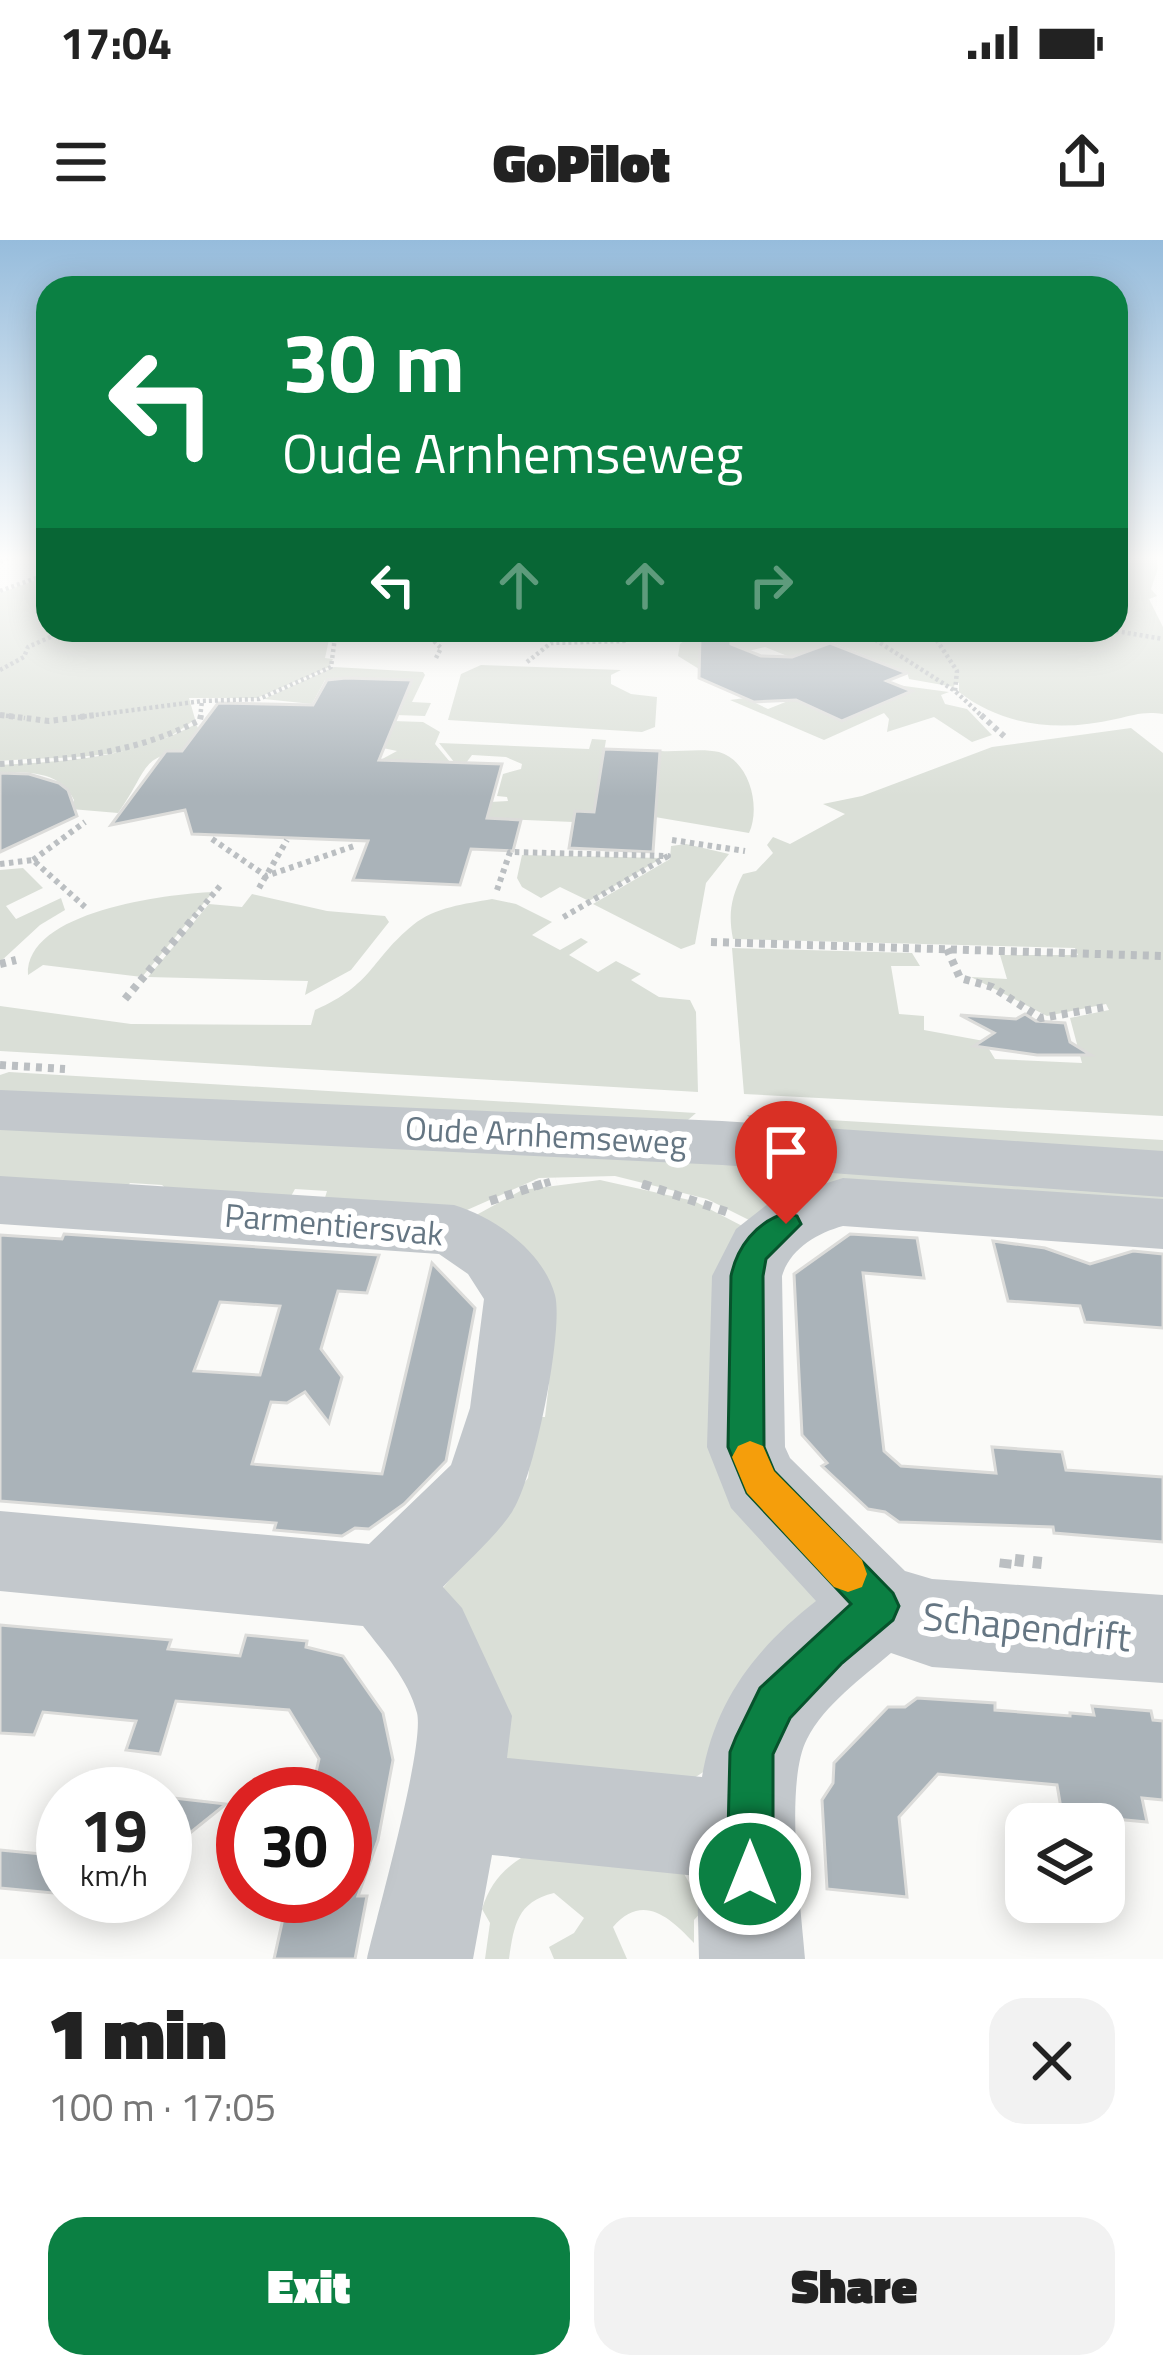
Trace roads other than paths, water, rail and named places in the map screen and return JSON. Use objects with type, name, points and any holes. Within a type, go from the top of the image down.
[{"type":"street","name":"Oude Arnhemseweg","points":[[0,1110],[722,1143],[1163,1174]]},
{"type":"street","name":"Parmentiersvak","points":[[0,1199],[450,1230],[493,1256],[520,1296],[508,1408],[484,1486],[385,1587]]},
{"type":"street","points":[[879,1606],[760,1481],[746,1447],[747,1276],[752,1253],[766,1238],[818,1206],[843,1202],[1163,1224]]},
{"type":"street","points":[[0,1551],[385,1587],[430,1639],[464,1716],[453,1802],[420,1959]]},
{"type":"street","name":"Schapendrift","points":[[752,1959],[752,1752],[775,1703],[828,1648],[879,1606],[932,1623],[1163,1639]]},
{"type":"street","points":[[453,1802],[749,1831]]}]
